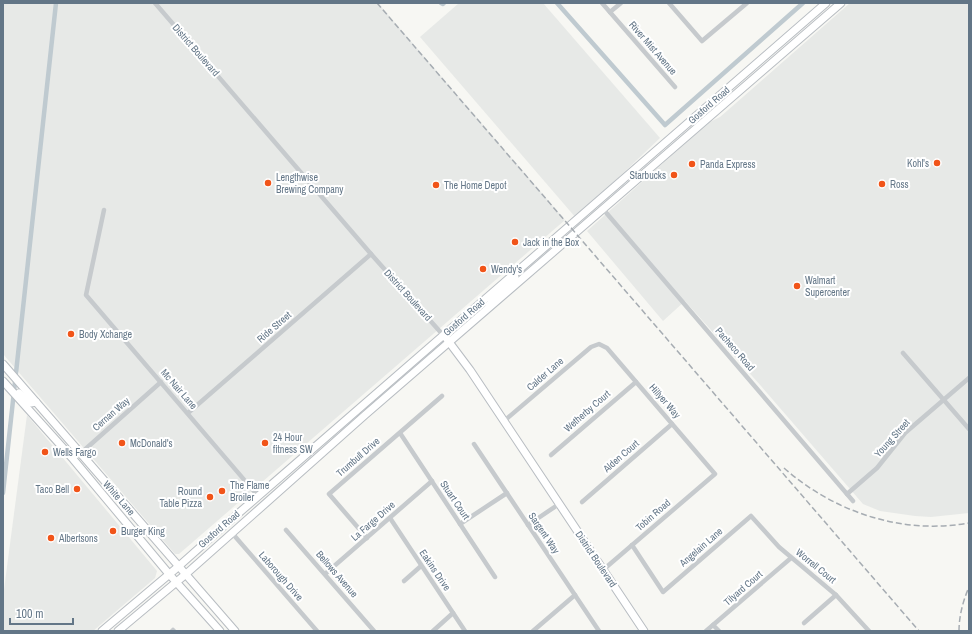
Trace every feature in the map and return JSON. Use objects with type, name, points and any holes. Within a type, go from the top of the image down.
[{"type":"main road","name":"Gosford Road","points":[[103,631],[826,3]]},
{"type":"main road","name":"Gosford Road","points":[[118,631],[177,582],[318,456],[840,3]]},
{"type":"main road","points":[[603,209],[605,200],[620,188],[626,177]]},
{"type":"main road","points":[[578,231],[584,219],[596,208],[598,201]]},
{"type":"main road","points":[[522,279],[522,274],[543,255],[546,245]]},
{"type":"main road","points":[[487,310],[493,298],[513,281],[515,277],[514,273]]},
{"type":"main road","name":"District Boulevard","points":[[443,335],[472,372],[644,631]]},
{"type":"main road","name":"White Lane","points":[[3,364],[72,459],[169,574],[220,631]]},
{"type":"main road","name":"White Lane","points":[[3,380],[30,401],[81,453],[235,631]]},
{"type":"main road","points":[[318,456],[329,441],[358,414],[359,408]]},
{"type":"main road","points":[[234,531],[256,505],[259,500],[258,496]]},
{"type":"street","name":"District Boulevard","points":[[155,3],[443,335]]},
{"type":"street","name":"River Mist Avenue","points":[[602,3],[675,87]]},
{"type":"street","points":[[610,12],[621,3]]},
{"type":"street","points":[[669,3],[702,41],[746,3]]},
{"type":"street","points":[[736,3],[741,8]]},
{"type":"street","name":"Pacheco Road","points":[[603,209],[853,501]]},
{"type":"street","name":"Mc Nair Lane","points":[[104,210],[86,295],[258,496]]},
{"type":"street","name":"Ride Street","points":[[188,413],[372,254]]},
{"type":"street","name":"Calder Lane","points":[[504,421],[591,346],[599,344]]},
{"type":"street","name":"Hillyer Way","points":[[599,344],[607,348],[715,474]]},
{"type":"street","points":[[903,353],[969,429]]},
{"type":"street","name":"Young Street","points":[[847,494],[877,468],[906,433],[969,378]]},
{"type":"street","name":"Cernan Way","points":[[72,459],[81,453],[161,382]]},
{"type":"street","name":"Wetherby Court","points":[[551,455],[636,382]]},
{"type":"street","name":"Trumbull Drive","points":[[367,538],[329,494],[442,396]]},
{"type":"street","name":"Alden Court","points":[[582,502],[672,424]]},
{"type":"street","name":"Stuart Court","points":[[400,433],[496,577]]},
{"type":"street","name":"Sargent Way","points":[[474,444],[599,631]]},
{"type":"street","name":"Tobin Road","points":[[603,570],[715,474]]},
{"type":"street","name":"La Farge Drive","points":[[325,574],[432,481]]},
{"type":"street","points":[[460,524],[507,493]]},
{"type":"street","points":[[528,525],[559,504]]},
{"type":"street","name":"Angelain Lane","points":[[632,545],[663,592],[751,516]]},
{"type":"street","name":"Worrell Court","points":[[751,516],[778,547],[836,595],[868,631]]},
{"type":"street","name":"Eakins Drive","points":[[390,518],[465,631]]},
{"type":"street","name":"Bellows Avenue","points":[[286,530],[374,631]]},
{"type":"street","name":"Laborough Drive","points":[[234,531],[317,631]]},
{"type":"street","name":"Tilyard Court","points":[[706,631],[791,558]]},
{"type":"street","points":[[404,581],[421,566]]},
{"type":"street","points":[[533,631],[574,595]]},
{"type":"street","points":[[804,623],[836,595]]},
{"type":"street","points":[[433,631],[453,614]]},
{"type":"street","points":[[713,625],[719,631]]},
{"type":"shaded area","points":[[3,3],[378,3],[565,220],[179,554],[175,554],[3,354]]},
{"type":"shaded area","points":[[459,3],[543,3],[660,138],[576,218],[420,37]]},
{"type":"shaded area","points":[[850,3],[969,3],[969,513],[931,517],[915,516],[880,511],[863,504],[685,301],[663,321],[587,231],[708,123],[720,117]]},
{"type":"shaded area","points":[[27,415],[157,571],[155,578],[93,631],[3,631],[3,597]]},
{"type":"waterway","points":[[3,493],[56,3]]},
{"type":"waterway","points":[[557,3],[665,125],[803,3]]},
{"type":"railway","points":[[377,3],[919,631]]},
{"type":"railway","points":[[784,468],[825,497],[847,508],[870,516],[919,526],[944,526],[969,523]]},
{"type":"railway","points":[[959,631],[962,609],[969,587]]},
{"type":"place","name":"Kohl's","points":[[937,163]]},
{"type":"place","name":"Panda Express","points":[[692,164]]},
{"type":"place","name":"Starbucks","points":[[674,175]]},
{"type":"place","name":"Lengthwise Brewing Company","points":[[268,183]]},
{"type":"place","name":"Ross","points":[[882,184]]},
{"type":"place","name":"The Home Depot","points":[[436,185]]},
{"type":"place","name":"Jack in the Box","points":[[515,242]]},
{"type":"place","name":"Wendy's","points":[[483,269]]},
{"type":"place","name":"Walmart Supercenter","points":[[797,286]]},
{"type":"place","name":"Body Xchange","points":[[71,334]]},
{"type":"place","name":"McDonald's","points":[[122,443]]},
{"type":"place","name":"24 Hour fitness SW","points":[[265,443]]},
{"type":"place","name":"Wells Fargo","points":[[45,452]]},
{"type":"place","name":"Taco Bell","points":[[77,489]]},
{"type":"place","name":"The Flame Broiler","points":[[222,491]]},
{"type":"place","name":"Round Table Pizza","points":[[210,497]]},
{"type":"place","name":"Burger King","points":[[113,531]]},
{"type":"place","name":"Albertsons","points":[[51,538]]}]
